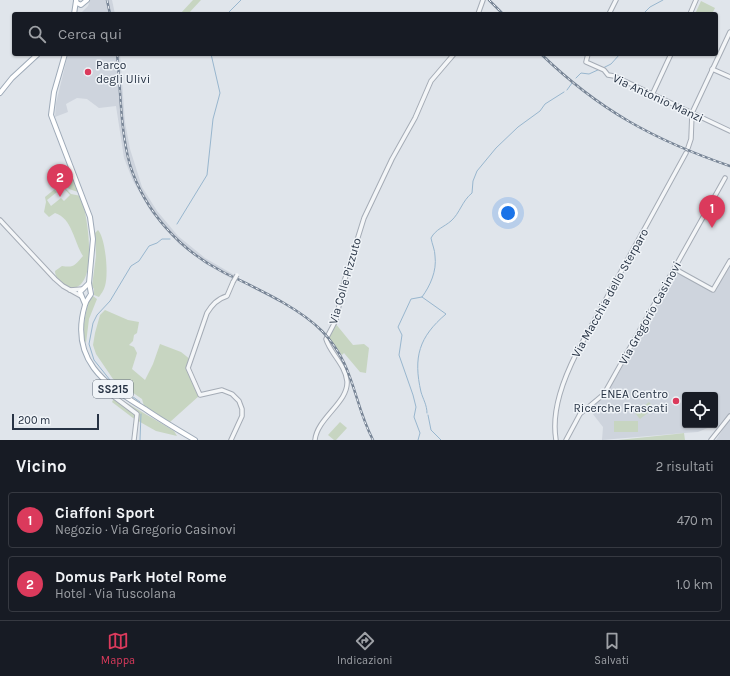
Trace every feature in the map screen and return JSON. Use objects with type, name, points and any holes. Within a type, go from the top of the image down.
[{"type":"main road","points":[[76,0],[78,4],[83,5]]},
{"type":"main road","points":[[74,12],[76,0]]},
{"type":"main road","points":[[78,12],[87,0]]},
{"type":"main road","points":[[0,93],[12,78],[36,56]]},
{"type":"main road","points":[[64,56],[54,92],[51,113],[90,217],[93,242],[89,283],[91,295],[85,304]]},
{"type":"main road","points":[[85,304],[80,292],[89,283]]},
{"type":"main road","points":[[83,289],[90,291]]},
{"type":"main road","points":[[81,297],[88,298]]},
{"type":"main road","name":"SS215","points":[[85,304],[82,332],[84,349],[96,372],[112,389],[195,440]]},
{"type":"street","points":[[479,12],[483,0]]},
{"type":"street","points":[[610,12],[616,0]]},
{"type":"street","points":[[691,12],[696,0]]},
{"type":"street","points":[[688,148],[691,139],[692,113],[730,32]]},
{"type":"street","name":"Via Colle Pizzuto","points":[[315,440],[317,429],[342,398],[347,382],[340,364],[326,338],[336,320],[344,282],[363,220],[390,162],[415,118],[432,79],[452,56]]},
{"type":"street","name":"Via Antonio Manzi","points":[[587,56],[585,60],[587,63],[602,69],[608,76],[614,76],[730,130]]},
{"type":"street","points":[[652,95],[670,56]]},
{"type":"street","points":[[712,69],[730,77]]},
{"type":"street","name":"Via Macchia dello Sterparo","points":[[556,440],[555,423],[564,379],[686,153]]},
{"type":"street","name":"Via Gregorio Casinovi","points":[[566,440],[580,414],[604,394],[725,178]]},
{"type":"street","points":[[0,220],[48,273],[69,290],[81,297]]},
{"type":"street","points":[[675,269],[713,290],[730,261]]},
{"type":"street","points":[[230,440],[242,416],[240,402],[232,394],[222,390],[200,395],[188,368],[207,313],[211,306],[220,298],[227,296],[236,275]]},
{"type":"street","points":[[69,290],[83,289]]},
{"type":"street","points":[[112,389],[113,396],[137,414],[134,440]]},
{"type":"street","points":[[711,440],[730,416]]},
{"type":"shaded area","points":[[90,0],[112,0],[115,12],[82,12],[88,6]]},
{"type":"shaded area","points":[[68,56],[120,56],[125,122],[130,149],[142,187],[157,211],[178,236],[205,258],[236,276],[234,280],[204,263],[179,244],[151,212],[133,181],[124,158],[116,106],[99,108],[87,99],[77,98],[66,104],[68,112],[55,117],[56,103]]},
{"type":"shaded area","points":[[730,263],[730,413],[718,426],[718,392],[682,392],[682,428],[708,428],[698,432],[602,440],[603,427],[589,409],[606,394],[633,349],[675,270],[713,293]]},
{"type":"shaded area","points":[[730,419],[730,440],[716,440],[729,420]]},
{"type":"green space","points":[[193,0],[201,0],[190,12],[182,12]]},
{"type":"green space","points":[[701,1],[715,8],[713,12],[696,12]]},
{"type":"green space","points":[[71,173],[79,191],[78,192],[69,189],[66,185],[66,181]]},
{"type":"green space","points":[[61,184],[71,194],[81,196],[88,231],[89,261],[82,283],[74,288],[59,280],[55,274],[55,271],[62,266],[69,267],[74,265],[83,256],[69,225],[65,220],[55,213],[49,217],[44,212],[46,202],[45,197]],"holes":[[[61,185],[70,195],[64,201],[61,198],[51,206],[47,200],[57,192],[55,190]]]},
{"type":"green space","points":[[98,230],[103,240],[107,273],[105,287],[99,297],[94,295],[94,289],[92,286],[96,256],[95,233]]},
{"type":"green space","points":[[93,296],[97,299],[89,319],[86,343],[84,338],[84,321],[89,298]]},
{"type":"green space","points":[[105,310],[128,320],[139,322],[137,333],[134,335],[133,341],[129,345],[134,347],[137,353],[132,369],[145,380],[153,364],[160,344],[181,352],[191,360],[188,369],[200,395],[170,422],[144,406],[142,399],[113,379],[96,354],[93,345],[95,333],[100,315]]},
{"type":"green space","points":[[335,323],[353,345],[364,344],[369,348],[366,373],[360,372],[344,353],[342,355],[328,338]]},
{"type":"green space","points":[[115,396],[174,431],[177,436],[156,431],[133,418],[112,402]]},
{"type":"green space","points":[[649,402],[654,408],[640,419],[635,413]]},
{"type":"green space","points":[[614,421],[638,421],[638,432],[614,432]]},
{"type":"green space","points":[[340,422],[347,428],[336,440],[334,440],[328,435]]},
{"type":"green space","points":[[684,433],[685,440],[618,440],[676,434]]},
{"type":"waterway","points":[[229,12],[241,0]]},
{"type":"waterway","points":[[645,12],[650,7],[663,0]]},
{"type":"waterway","points":[[177,224],[207,175],[213,119],[220,93],[211,56]]},
{"type":"waterway","points":[[603,68],[611,64],[618,56]]},
{"type":"waterway","points":[[576,78],[581,73],[589,74],[600,69]]},
{"type":"waterway","points":[[567,90],[572,83]]},
{"type":"waterway","points":[[418,440],[420,433],[414,417],[416,407],[399,355],[402,335],[398,327],[411,299],[422,297],[432,278],[435,267],[435,252],[431,238],[435,232],[451,221],[457,214],[472,193],[473,181],[477,171],[496,148],[518,127],[540,111],[545,104],[564,92]]},
{"type":"waterway","points":[[140,402],[110,380],[94,360],[89,344],[93,323],[97,315],[110,301],[131,266],[139,261],[149,246],[162,239],[170,239]]},
{"type":"waterway","points":[[422,297],[446,314],[430,331],[424,340],[420,348],[418,358],[419,380],[427,413]]},
{"type":"waterway","points":[[140,440],[141,414]]},
{"type":"waterway","points":[[428,415],[431,430],[441,440]]},
{"type":"railway","points":[[107,0],[110,12]]},
{"type":"railway","points":[[489,0],[501,12]]},
{"type":"railway","points":[[117,56],[124,138],[130,165],[145,198],[155,214],[166,228],[192,253],[223,272],[262,291],[300,313],[322,331],[333,344],[341,357],[347,370],[366,426],[373,440]]},
{"type":"railway","points":[[543,56],[584,91],[629,121],[652,134],[702,156],[730,166]]},
{"type":"place","name":"Parco degli Ulivi","points":[[88,72]]},
{"type":"place","name":"Domus Park Hotel Rome","points":[[60,197]]},
{"type":"place","name":"Ciaffoni Sport","points":[[712,228]]},
{"type":"place","name":"ENEA Centro Ricerche Frascati","points":[[676,401]]}]
